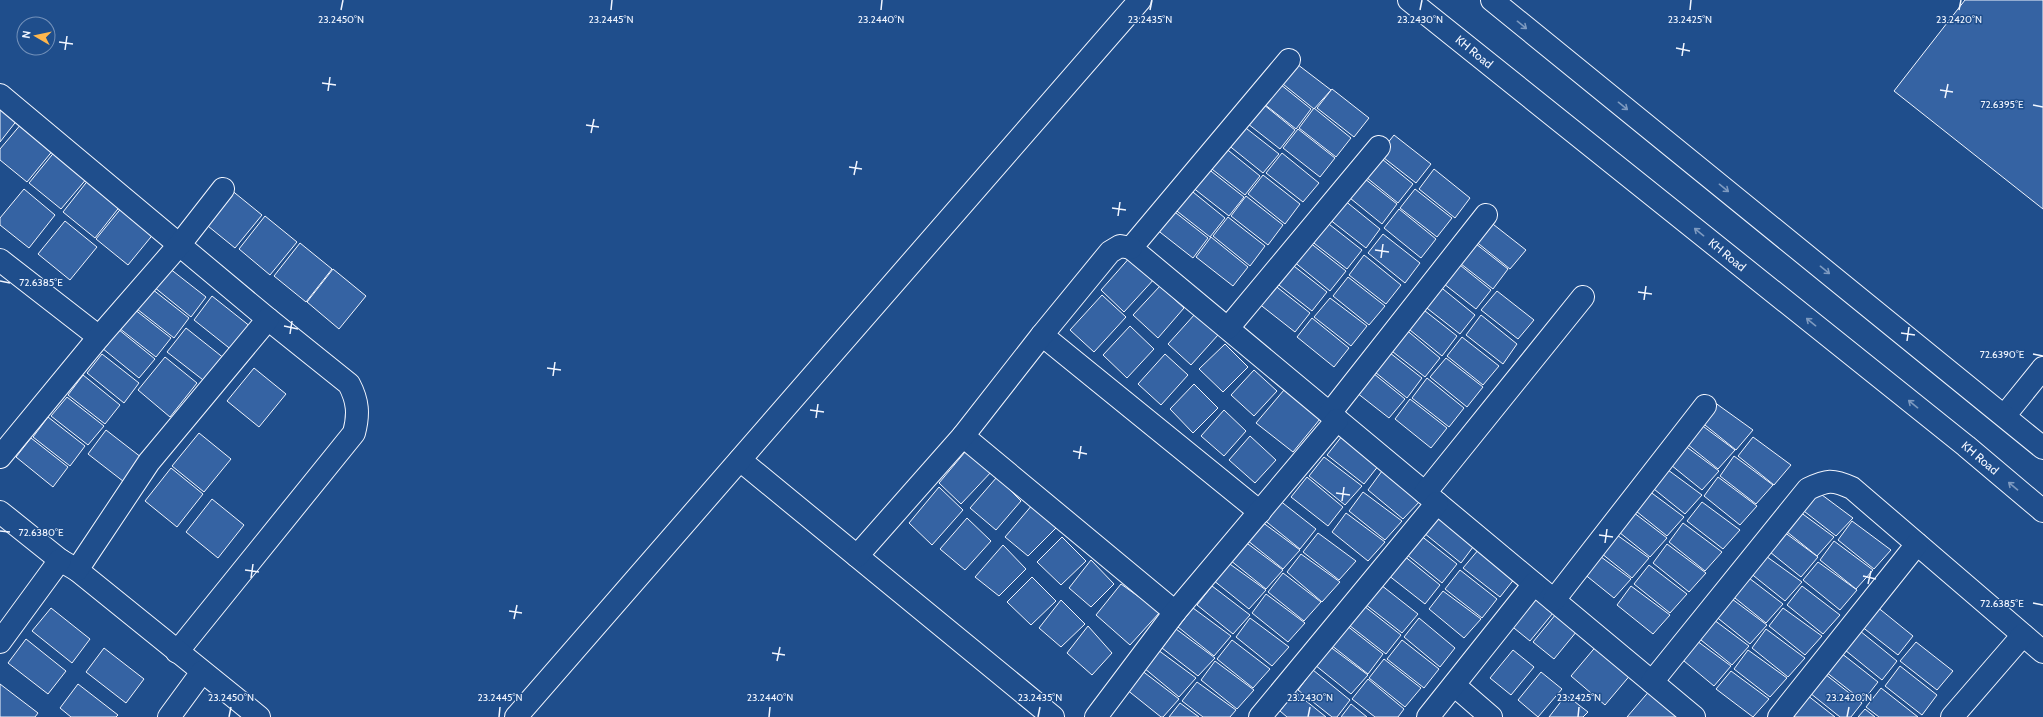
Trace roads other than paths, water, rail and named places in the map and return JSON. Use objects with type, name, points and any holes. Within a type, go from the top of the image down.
[{"type":"street","points":[[516,717],[1140,0]]},
{"type":"street","name":"KH Road","points":[[1409,0],[1966,446],[2043,511]]},
{"type":"street","points":[[1492,0],[2043,448]]},
{"type":"street","points":[[1131,248],[1289,60]]},
{"type":"street","points":[[0,95],[268,319],[349,384],[355,396],[358,415],[354,433],[177,652]]},
{"type":"street","points":[[1228,328],[1379,147]]},
{"type":"street","points":[[0,457],[99,337],[180,244],[223,189]]},
{"type":"street","points":[[1096,717],[1175,612],[1260,512],[1486,215]]},
{"type":"street","points":[[857,556],[963,436],[1042,335],[1110,252],[1120,246],[1131,248],[1694,717]]},
{"type":"street","points":[[0,260],[99,337]]},
{"type":"street","points":[[1260,717],[1431,498],[1583,297]]},
{"type":"street","points":[[0,642],[69,565],[149,462],[268,319]]},
{"type":"street","points":[[1042,335],[1260,512]]},
{"type":"street","points":[[2005,416],[2043,368]]},
{"type":"street","points":[[1554,600],[1704,406]]},
{"type":"street","points":[[963,436],[1175,612]]},
{"type":"street","points":[[740,460],[1053,717]]},
{"type":"street","points":[[1652,682],[1808,489],[1827,481],[1840,483],[1852,488],[2043,652]]},
{"type":"street","points":[[0,512],[69,565],[259,717]]},
{"type":"street","points":[[1779,717],[1917,544]]},
{"type":"street","points":[[1428,717],[1534,584]]},
{"type":"street","points":[[1952,717],[2023,635]]},
{"type":"street","points":[[168,717],[202,672]]},
{"type":"street","points":[[1454,685],[1491,717]]}]
